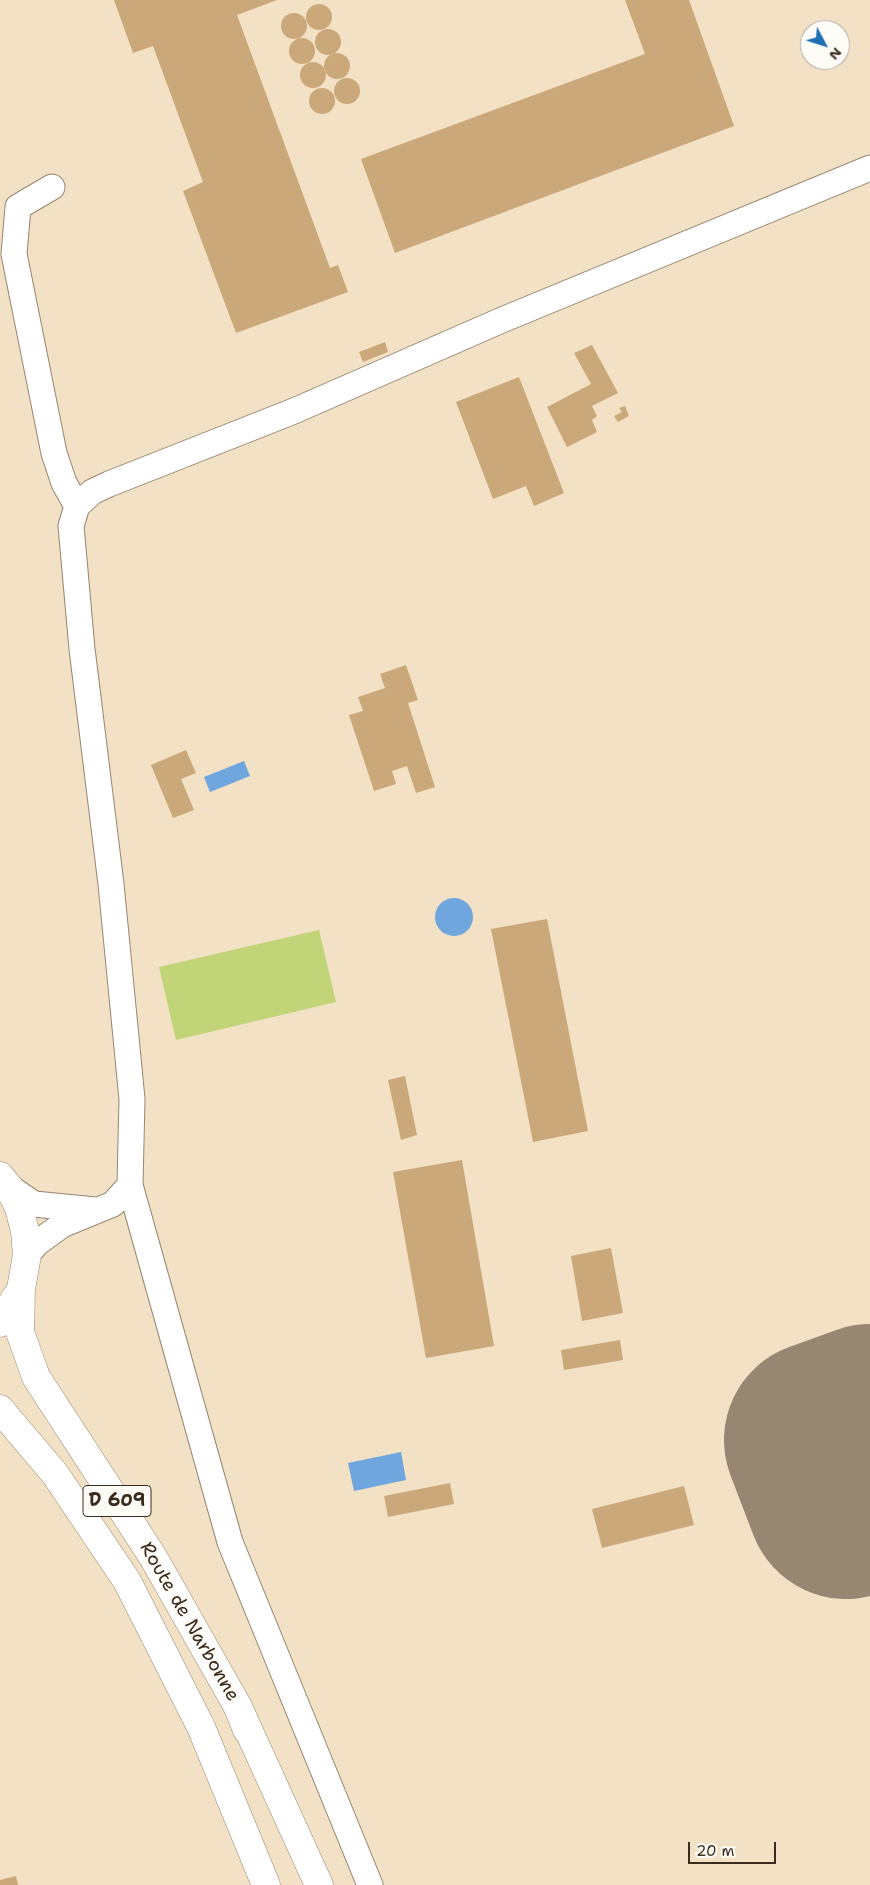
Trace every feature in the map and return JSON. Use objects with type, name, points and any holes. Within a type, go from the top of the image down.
[{"type":"main road","points":[[0,1323],[21,1289],[27,1255],[26,1231],[20,1208],[4,1181]]},
{"type":"main road","name":"Route de Narbonne","points":[[21,1289],[20,1332],[36,1377],[153,1556],[238,1707],[307,1885]]},
{"type":"main road","name":"Route de Narbonne","points":[[0,1409],[55,1474],[127,1581],[202,1727],[266,1885]]},
{"type":"main road","points":[[238,1707],[319,1885]]},
{"type":"street","points":[[370,1885],[230,1542],[130,1185],[132,1099],[111,884],[82,649],[71,526],[77,506],[92,492],[109,484],[294,411],[502,320],[870,168]]},
{"type":"street","points":[[52,187],[18,206],[14,254],[54,453],[64,483],[77,506]]},
{"type":"street","points":[[4,1181],[34,1204],[100,1210]]},
{"type":"street","points":[[27,1255],[37,1243],[62,1225],[113,1204],[130,1185]]},
{"type":"green space","points":[[319,930],[336,1002],[176,1040],[159,967]]},
{"type":"water","points":[[244,761],[250,776],[210,792],[204,777]]},
{"type":"water","points":[[454,898],[467,904],[473,917],[467,930],[454,936],[441,930],[435,917],[441,904]]},
{"type":"water","points":[[401,1452],[406,1480],[354,1491],[348,1463]]},
{"type":"building","points":[[114,0],[277,0],[237,15],[330,268],[338,265],[348,292],[236,333],[183,191],[203,182],[153,46],[133,53]]},
{"type":"building","points":[[625,0],[689,0],[734,126],[395,253],[361,159],[645,54]]},
{"type":"building","points":[[319,4],[328,8],[332,17],[328,26],[319,30],[310,26],[306,17],[310,8]]},
{"type":"building","points":[[294,13],[303,17],[307,26],[303,35],[294,39],[285,35],[281,26],[285,17]]},
{"type":"building","points":[[328,29],[337,33],[341,42],[337,51],[328,55],[319,51],[315,42],[319,33]]},
{"type":"building","points":[[302,38],[311,42],[315,51],[311,60],[302,64],[293,60],[289,51],[293,42]]},
{"type":"building","points":[[337,53],[346,57],[350,66],[346,75],[337,79],[328,75],[324,66],[328,57]]},
{"type":"building","points":[[313,62],[322,66],[326,75],[322,84],[313,88],[304,84],[300,75],[304,66]]},
{"type":"building","points":[[347,78],[356,82],[360,91],[356,100],[347,104],[338,100],[334,91],[338,82]]},
{"type":"building","points":[[322,88],[331,92],[335,101],[331,110],[322,114],[313,110],[309,101],[313,92]]},
{"type":"building","points":[[385,342],[388,352],[363,362],[359,352]]},
{"type":"building","points":[[592,345],[618,393],[592,406],[597,416],[592,420],[597,432],[567,447],[547,407],[591,384],[574,353]]},
{"type":"building","points":[[519,377],[564,493],[534,506],[526,486],[493,499],[456,402]]},
{"type":"building","points":[[625,406],[629,416],[618,422],[614,416],[622,412],[619,408]]},
{"type":"building","points":[[406,665],[418,700],[408,703],[435,787],[416,793],[407,766],[392,771],[396,784],[374,791],[349,715],[363,711],[358,697],[385,688],[380,674]]},
{"type":"building","points":[[186,750],[196,773],[181,779],[194,810],[173,818],[151,765]]},
{"type":"building","points":[[547,919],[588,1131],[533,1142],[491,929]]},
{"type":"building","points":[[405,1076],[417,1135],[401,1140],[388,1080]]},
{"type":"building","points":[[462,1160],[494,1346],[426,1358],[393,1172]]},
{"type":"building","points":[[611,1248],[623,1313],[582,1321],[571,1256]]},
{"type":"building","points":[[620,1340],[623,1360],[564,1370],[561,1350]]},
{"type":"building","points":[[450,1483],[454,1504],[388,1517],[384,1496]]},
{"type":"building","points":[[684,1486],[694,1525],[602,1548],[592,1509]]},
{"type":"building","points":[[16,1876],[18,1885],[0,1885],[0,1880]]},
{"type":"runway","points":[[870,1423],[823,1440],[846,1500],[870,1492]]}]
